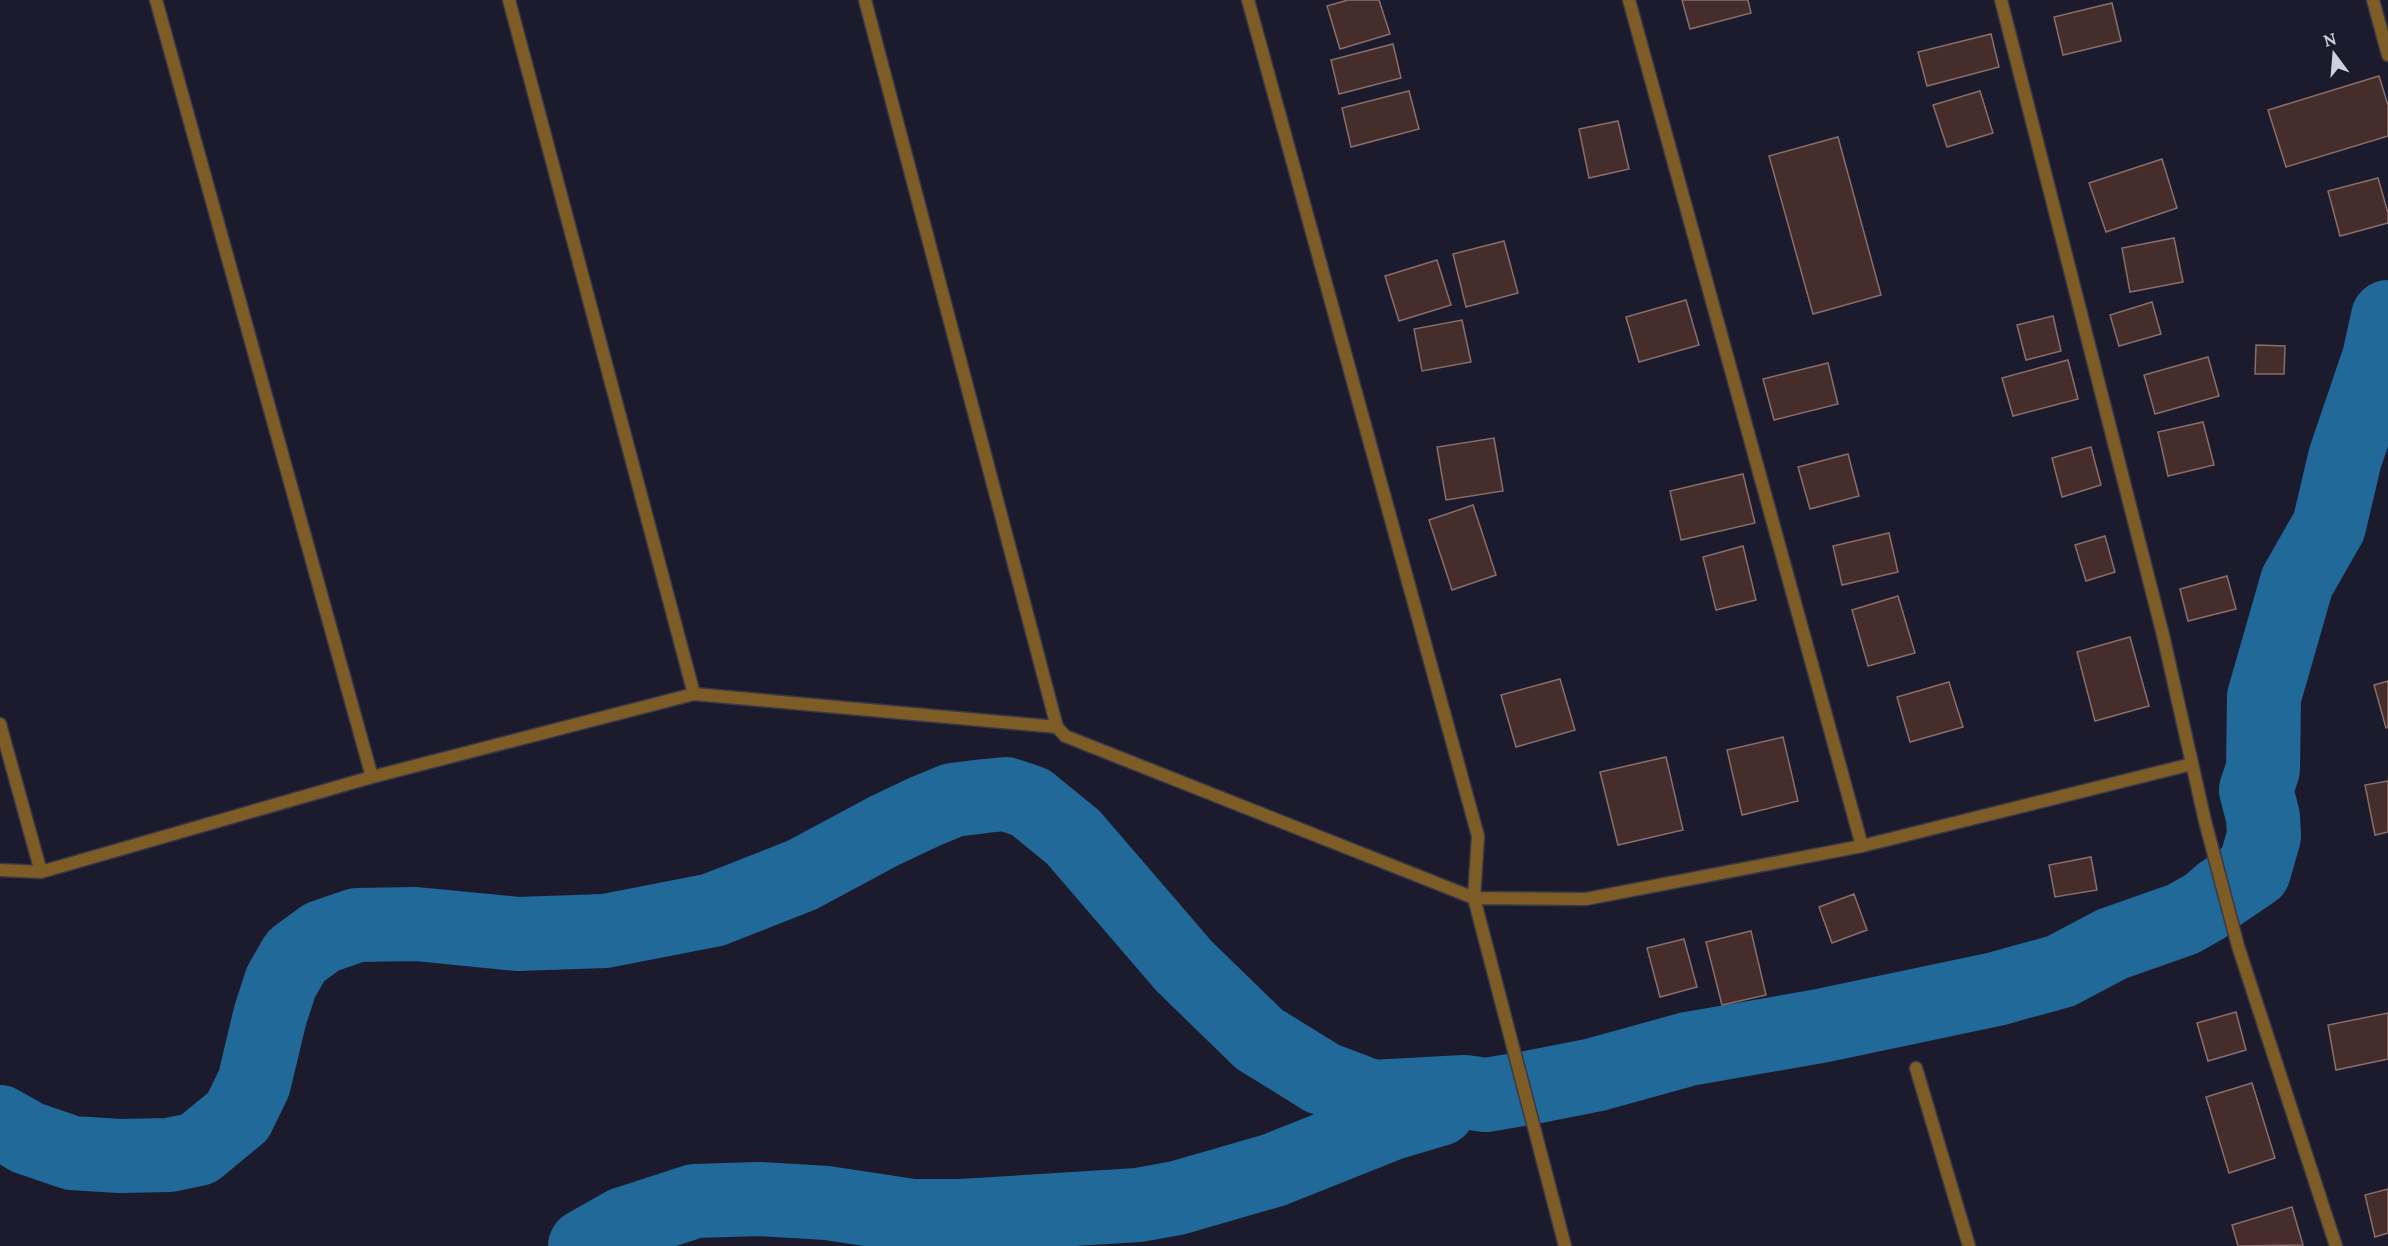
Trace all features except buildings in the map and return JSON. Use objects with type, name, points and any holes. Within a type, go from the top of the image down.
[{"type":"street","points":[[156,0],[372,777]]},
{"type":"street","points":[[508,0],[694,694]]},
{"type":"street","points":[[865,0],[1057,727],[1065,736],[1474,898],[1586,899],[1862,846],[2192,764]]},
{"type":"street","points":[[1248,0],[1478,836],[1474,898],[1565,1246]]},
{"type":"street","points":[[1629,0],[1862,846]]},
{"type":"street","points":[[2001,0],[2163,635],[2205,821],[2238,946],[2336,1246]]},
{"type":"street","points":[[2373,0],[2388,55]]},
{"type":"street","points":[[0,870],[40,872],[372,777],[694,694],[1057,727]]},
{"type":"street","points":[[0,724],[40,872]]},
{"type":"street","points":[[1916,1068],[1969,1246]]},
{"type":"waterway","points":[[0,1122],[28,1138],[72,1153],[120,1156],[169,1155],[198,1149],[238,1116],[254,1083],[270,1016],[281,982],[296,956],[322,937],[357,925],[416,924],[518,934],[605,931],[713,910],[802,875],[884,831],[953,800],[1006,794],[1030,802],[1073,837],[1184,966],[1259,1039],[1322,1078],[1372,1097],[1464,1092],[1486,1095],[1528,1088],[1594,1075],[1688,1049],[1820,1026],[1996,989],[2061,971],[2112,944],[2183,919],[2206,906],[2254,871],[2264,836],[2263,817],[2256,790],[2263,769],[2264,697],[2297,582],[2329,526],[2345,458],[2379,358],[2388,317]]},
{"type":"waterway","points":[[585,1246],[624,1224],[695,1201],[759,1199],[827,1203],[913,1216],[961,1216],[1138,1205],[1177,1198],[1274,1170],[1392,1123],[1439,1109]]}]
